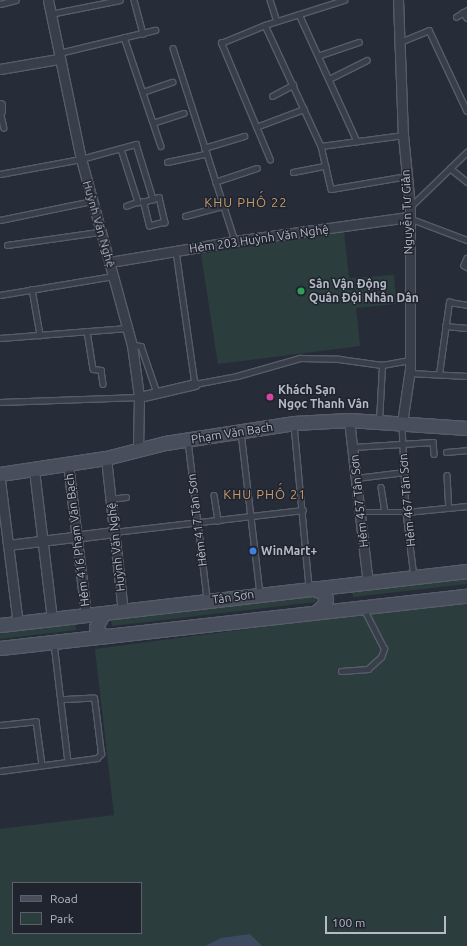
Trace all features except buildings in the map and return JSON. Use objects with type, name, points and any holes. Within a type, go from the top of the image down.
[{"type":"street","name":"Huỳnh Văn Nghệ","points":[[48,0],[49,14],[81,159],[132,345],[139,397],[138,450]]},
{"type":"street","name":"Nguyễn Tư Giản","points":[[398,0],[403,135],[410,207],[408,217],[410,360],[402,423]]},
{"type":"street","points":[[0,69],[58,57]]},
{"type":"street","points":[[0,105],[0,111]]},
{"type":"street","name":"Hẻm 203 Huỳnh Văn Nghệ","points":[[110,262],[408,217]]},
{"type":"street","points":[[139,397],[195,384]]},
{"type":"street","name":"Phạm Văn Bạch","points":[[0,474],[106,458],[138,450],[241,430],[294,423],[349,420],[467,428]]},
{"type":"street","name":"Hẻm 457 Tân Sơn","points":[[349,420],[368,583]]},
{"type":"street","name":"Huỳnh Văn Nghệ","points":[[106,458],[122,611]]},
{"type":"street","name":"Hẻm 416 Phạm Văn Bạch","points":[[68,464],[86,616]]},
{"type":"street","points":[[34,470],[52,620]]},
{"type":"street","points":[[0,480],[18,624]]},
{"type":"street","points":[[8,545],[114,532]]},
{"type":"street","name":"Tân Sơn","points":[[0,625],[72,618],[260,593],[344,586],[467,571]]},
{"type":"street","points":[[344,586],[338,595],[340,601],[348,608]]},
{"type":"street","points":[[311,588],[323,593],[326,599],[323,606],[317,611]]},
{"type":"street","name":"Tân Sơn","points":[[0,648],[54,643],[317,611],[467,596]]},
{"type":"street","points":[[103,614],[96,627],[99,633],[106,636]]},
{"type":"street","points":[[72,618],[82,628],[81,634],[75,640]]},
{"type":"lane","points":[[0,4],[16,0]]},
{"type":"lane","points":[[49,14],[101,2],[120,0]]},
{"type":"lane","points":[[134,0],[143,34]]},
{"type":"lane","points":[[270,0],[277,21]]},
{"type":"lane","points":[[270,160],[221,44],[265,25],[344,0]]},
{"type":"lane","points":[[456,17],[465,11],[467,18]]},
{"type":"lane","points":[[299,14],[357,141]]},
{"type":"lane","points":[[265,25],[321,146],[331,189],[407,176]]},
{"type":"lane","points":[[58,57],[124,37],[143,34],[155,30]]},
{"type":"lane","points":[[400,42],[429,30],[467,111]]},
{"type":"lane","points":[[124,37],[161,146]]},
{"type":"lane","points":[[318,56],[359,42]]},
{"type":"lane","points":[[173,48],[235,242]]},
{"type":"lane","points":[[329,79],[367,60]]},
{"type":"lane","points":[[143,92],[172,82]]},
{"type":"lane","points":[[272,96],[293,85]]},
{"type":"lane","points":[[256,127],[304,109]]},
{"type":"lane","points":[[0,111],[4,128]]},
{"type":"lane","points":[[153,123],[183,112]]},
{"type":"lane","points":[[321,146],[403,135]]},
{"type":"lane","points":[[204,148],[244,136]]},
{"type":"lane","points":[[0,174],[81,159],[136,144],[153,199]]},
{"type":"lane","points":[[121,149],[138,202],[127,206]]},
{"type":"lane","points":[[410,207],[467,152]]},
{"type":"lane","points":[[167,162],[206,154]]},
{"type":"lane","points":[[293,172],[325,166]]},
{"type":"lane","points":[[215,182],[257,168]]},
{"type":"lane","points":[[450,168],[467,182]]},
{"type":"lane","points":[[159,197],[166,222],[150,226],[143,202],[153,199],[159,197]]},
{"type":"lane","points":[[0,220],[92,201]]},
{"type":"lane","points":[[185,216],[223,206]]},
{"type":"lane","points":[[408,217],[467,240]]},
{"type":"lane","points":[[8,245],[100,232]]},
{"type":"lane","points":[[176,251],[195,384],[237,376],[300,358],[340,359],[382,365],[410,360]]},
{"type":"lane","points":[[467,258],[464,265],[467,267]]},
{"type":"lane","points":[[0,295],[114,276]]},
{"type":"lane","points":[[32,290],[40,335]]},
{"type":"lane","points":[[439,374],[449,302],[467,305]]},
{"type":"lane","points":[[445,326],[467,328]]},
{"type":"lane","points":[[0,338],[128,328]]},
{"type":"lane","points":[[88,331],[93,369],[101,370],[104,384]]},
{"type":"lane","points":[[132,345],[141,346],[157,393]]},
{"type":"lane","points":[[379,421],[382,365]]},
{"type":"lane","points":[[409,373],[467,376]]},
{"type":"lane","points":[[0,402],[139,397]]},
{"type":"lane","points":[[294,423],[311,588]]},
{"type":"lane","name":"Hẻm 467 Tân Sơn","points":[[402,423],[406,512],[414,577]]},
{"type":"lane","points":[[241,430],[260,593]]},
{"type":"lane","name":"Hẻm 417 Tân Sơn","points":[[188,440],[207,600]]},
{"type":"lane","points":[[353,447],[433,442],[434,454]]},
{"type":"lane","points":[[446,452],[467,450]]},
{"type":"lane","points":[[356,478],[405,472]]},
{"type":"lane","points":[[447,475],[449,508]]},
{"type":"lane","points":[[381,487],[385,511]]},
{"type":"lane","points":[[214,495],[218,521]]},
{"type":"lane","points":[[110,499],[126,497]]},
{"type":"lane","points":[[359,512],[406,512],[467,506]]},
{"type":"lane","points":[[114,532],[303,510]]},
{"type":"lane","points":[[341,671],[368,669],[381,657],[384,649],[362,606]]},
{"type":"lane","points":[[54,643],[68,762]]},
{"type":"lane","points":[[0,771],[97,758],[101,754],[102,746],[94,698],[61,700]]},
{"type":"lane","points":[[0,725],[36,721],[42,765]]},
{"type":"green space","name":"Sân Vận Động Quân Đội Nhân Dân","points":[[344,232],[349,278],[394,275],[396,304],[356,308],[360,346],[218,364],[201,254]]},
{"type":"green space","points":[[467,569],[467,584],[353,597],[351,582]]},
{"type":"green space","points":[[314,587],[316,602],[112,626],[110,613]]},
{"type":"green space","points":[[467,600],[467,946],[0,946],[0,829],[114,815],[95,649]]},
{"type":"green space","points":[[73,617],[76,630],[0,639],[0,625]]},
{"type":"water","points":[[250,934],[262,946],[205,946],[221,938]]},
{"type":"place","name":"Sân Vận Động Quân Đội Nhân Dân","points":[[301,291]]},
{"type":"place","name":"Khách Sạn Ngọc Thanh Vân","points":[[270,397]]},
{"type":"place","name":"WinMart+","points":[[253,551]]},
{"type":"district","name":"KHU PHỐ 22","points":[[246,202]]},
{"type":"district","name":"KHU PHỐ 21","points":[[265,494]]}]
